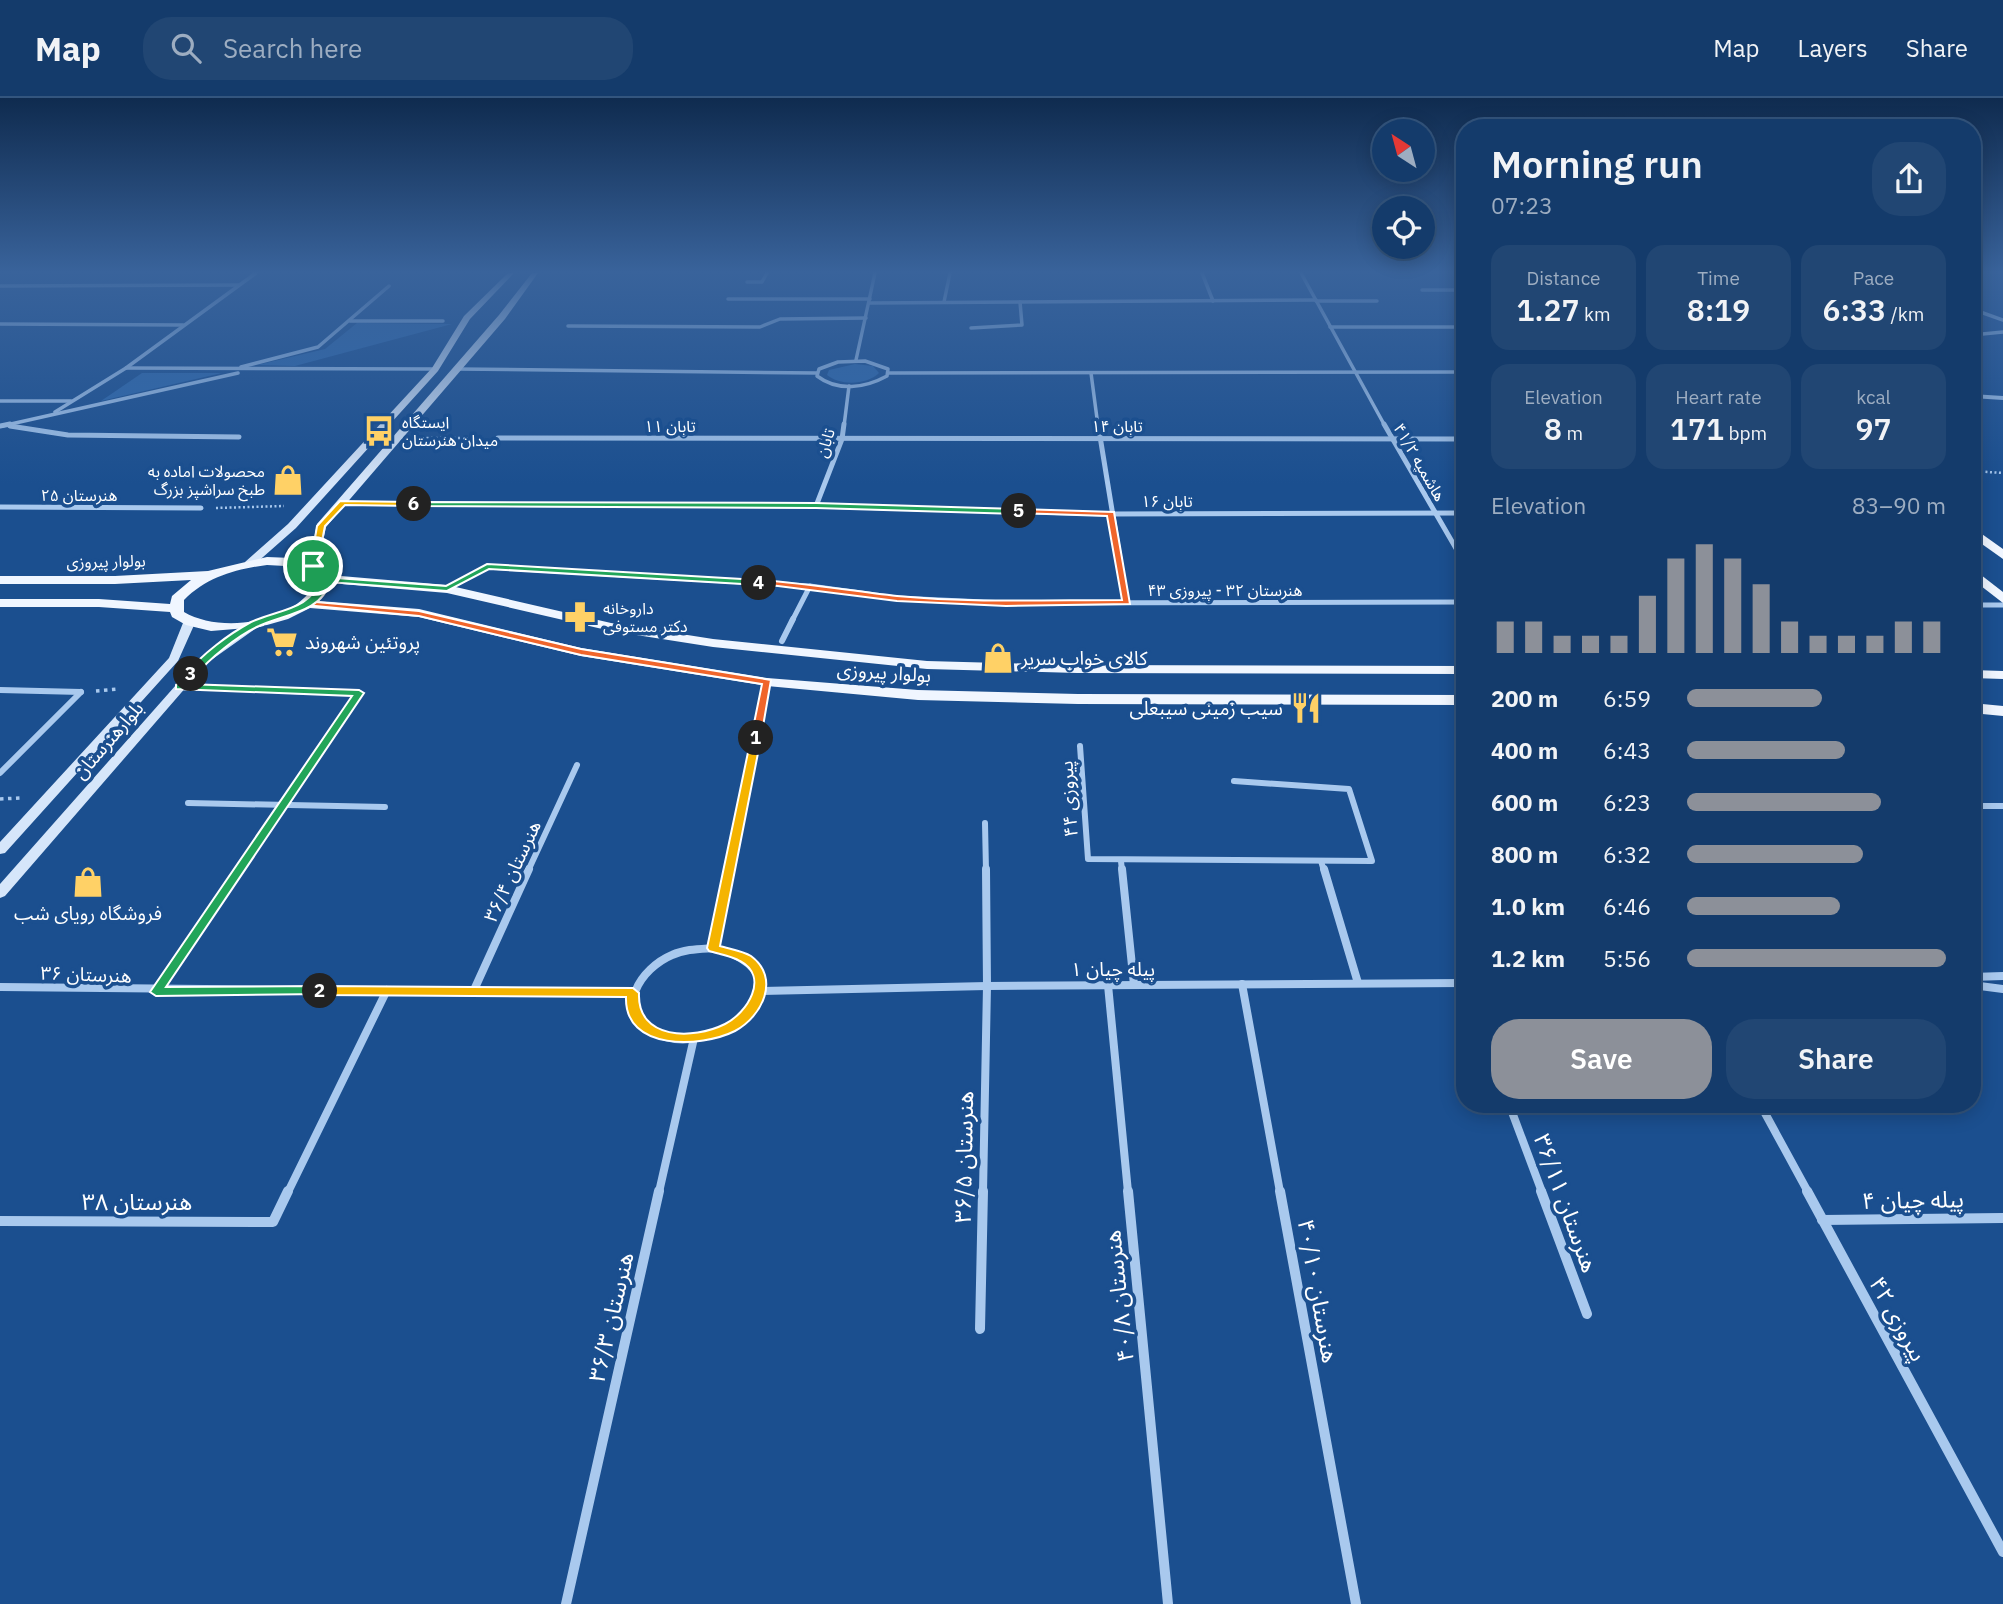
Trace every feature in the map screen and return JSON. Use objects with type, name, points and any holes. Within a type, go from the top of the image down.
[{"type":"main road","points":[[249,564],[312,505],[435,369],[451,343]]},
{"type":"main road","points":[[313,566],[321,526],[479,343]]},
{"type":"main road","points":[[1981,538],[2003,555]]},
{"type":"main road","points":[[285,561],[313,566],[325,579],[324,587],[308,604],[255,624],[207,627],[189,622],[177,614],[175,608],[177,599],[185,591],[212,574],[249,564],[285,561]]},
{"type":"main road","name":"بولوار پیروزی","points":[[0,580],[115,580],[212,574]]},
{"type":"main road","name":"بولوار پیروزی","points":[[325,579],[447,589],[611,627],[776,652],[927,665],[1077,669],[1456,670]]},
{"type":"main road","points":[[1981,580],[2003,599]]},
{"type":"main road","points":[[0,603],[99,603],[175,608]]},
{"type":"main road","name":"بولوار پیروزی","points":[[308,604],[419,613],[581,652],[767,682],[918,695],[1065,699],[1456,700]]},
{"type":"main road","name":"بلوارهنرستان","points":[[0,850],[174,659],[189,622]]},
{"type":"main road","name":"بلوارهنرستان","points":[[0,893],[203,661],[255,624]]},
{"type":"main road","points":[[1981,674],[2003,675]]},
{"type":"main road","points":[[1981,709],[2003,711]]},
{"type":"street","points":[[51,414],[126,368],[159,343]]},
{"type":"street","points":[[230,370],[318,347],[322,343]]},
{"type":"street","points":[[856,360],[860,343]]},
{"type":"street","name":"هاشمیه ۴۱/۲","points":[[1339,343],[1456,548]]},
{"type":"street","points":[[457,369],[817,373],[830,364],[856,360],[880,364],[889,373]]},
{"type":"street","points":[[126,368],[435,369]]},
{"type":"street","points":[[3,426],[253,370]]},
{"type":"street","points":[[817,373],[825,382],[849,386],[876,382],[889,373],[1456,372]]},
{"type":"street","points":[[1091,373],[1099,438],[1127,603]]},
{"type":"street","name":"تابان","points":[[816,506],[842,439],[849,386]]},
{"type":"street","points":[[1981,397],[2003,398]]},
{"type":"street","points":[[0,401],[71,401]]},
{"type":"street","points":[[3,426],[68,435],[239,437]]},
{"type":"street","name":"تابان ۱۱","points":[[498,438],[842,439]]},
{"type":"street","name":"تابان ۱۴","points":[[842,439],[1456,439]]},
{"type":"street","name":"تابان ۱۶","points":[[430,504],[816,506],[1111,513],[1456,513]]},
{"type":"street","name":"هنرستان ۲۵","points":[[0,507],[201,508]]},
{"type":"street","name":"هنرستان ۳۲ - پیروزی ۴۳","points":[[447,589],[487,567],[810,586],[897,598],[1006,603],[1456,602]]},
{"type":"street","points":[[782,641],[810,586]]},
{"type":"street","points":[[1981,605],[2003,605]]},
{"type":"street","points":[[714,948],[767,682]]},
{"type":"street","points":[[0,690],[81,692]]},
{"type":"street","points":[[156,992],[359,693],[290,691]]},
{"type":"street","points":[[0,773],[81,692]]},
{"type":"street","name":"پیروزی ۴۴","points":[[1080,746],[1088,859],[1121,861]]},
{"type":"street","name":"هنرستان ۳۶/۴","points":[[474,990],[578,765]]},
{"type":"street","points":[[1134,985],[1121,861],[1373,861],[1349,789],[1234,781]]},
{"type":"street","points":[[188,803],[385,807]]},
{"type":"street","points":[[1981,806],[2003,806]]},
{"type":"street","name":"هنرستان ۳۶/۵","points":[[980,1329],[987,986],[985,824]]},
{"type":"street","points":[[1321,861],[1358,983]]},
{"type":"street","points":[[714,948],[745,958],[755,967],[761,992],[750,1011],[731,1027],[694,1038],[672,1038],[653,1032],[639,1021],[632,1008],[633,993],[640,978],[654,965],[672,955],[693,949],[714,948]]},
{"type":"street","points":[[1981,977],[2003,976]]},
{"type":"street","name":"پیله چیان ۱","points":[[761,992],[987,986],[1456,983]]},
{"type":"street","name":"هنرستان ۴۰/۱۰","points":[[1242,984],[1356,1604]]},
{"type":"street","name":"هنرستان ۴۰/۸","points":[[1108,985],[1168,1604]]},
{"type":"street","points":[[1981,986],[2003,989]]},
{"type":"street","name":"هنرستان ۳۶","points":[[0,987],[156,992],[474,990],[633,993]]},
{"type":"street","name":"هنرستان ۳۸","points":[[0,1221],[273,1222],[387,990]]},
{"type":"street","name":"هنرستان ۳۶/۳","points":[[566,1604],[694,1038]]},
{"type":"street","name":"هنرستان ۳۶/۱۱","points":[[1512,1113],[1587,1314]]},
{"type":"street","name":"پیروزی ۴۲","points":[[1765,1113],[2003,1552]]},
{"type":"street","name":"پیله چیان ۴","points":[[1822,1220],[2003,1218]]},
{"type":"path","points":[[399,438],[498,438]]},
{"type":"path","points":[[1981,472],[2003,473]]},
{"type":"path","points":[[342,503],[430,504]]},
{"type":"path","points":[[201,508],[312,505]]},
{"type":"path","points":[[180,687],[290,691]]},
{"type":"path","points":[[81,692],[148,688]]},
{"type":"shaded area","points":[[332,343],[380,343],[295,366],[257,365],[325,349]]},
{"type":"shaded area","points":[[855,364],[873,366],[879,373],[868,380],[853,383],[832,379],[827,375],[829,370]]},
{"type":"shaded area","points":[[142,373],[222,373],[101,401]]},
{"type":"place","name":"ایستگاه میدان هنرستان","points":[[379,431]]},
{"type":"place","name":"محصولات اماده به طبخ سراشپز بزرگ","points":[[288,480]]},
{"type":"place","name":"داروخانه دکتر مستوفی","points":[[580,617]]},
{"type":"place","name":"پروتئین شهروند","points":[[282,642]]},
{"type":"place","name":"کالای خواب سریر","points":[[998,658]]},
{"type":"place","name":"سیب زمینی سیبعلی","points":[[1306,708]]},
{"type":"place","name":"فروشگاه رویای شب","points":[[88,882]]},
{"type":"route","points":[[313,566],[321,526],[342,503],[816,506],[1111,513],[1127,603],[1006,603],[897,598],[810,586],[487,567],[447,589],[325,579],[324,587],[318,595],[308,604],[293,612],[255,624],[203,661],[180,687],[359,693],[156,992],[474,990],[633,993],[632,1008],[639,1021],[653,1032],[672,1038],[694,1038],[731,1027],[745,1017],[761,992],[755,967],[745,958],[730,951],[714,948],[767,682],[581,652],[419,613],[308,604],[324,587],[325,579],[313,566]]}]
